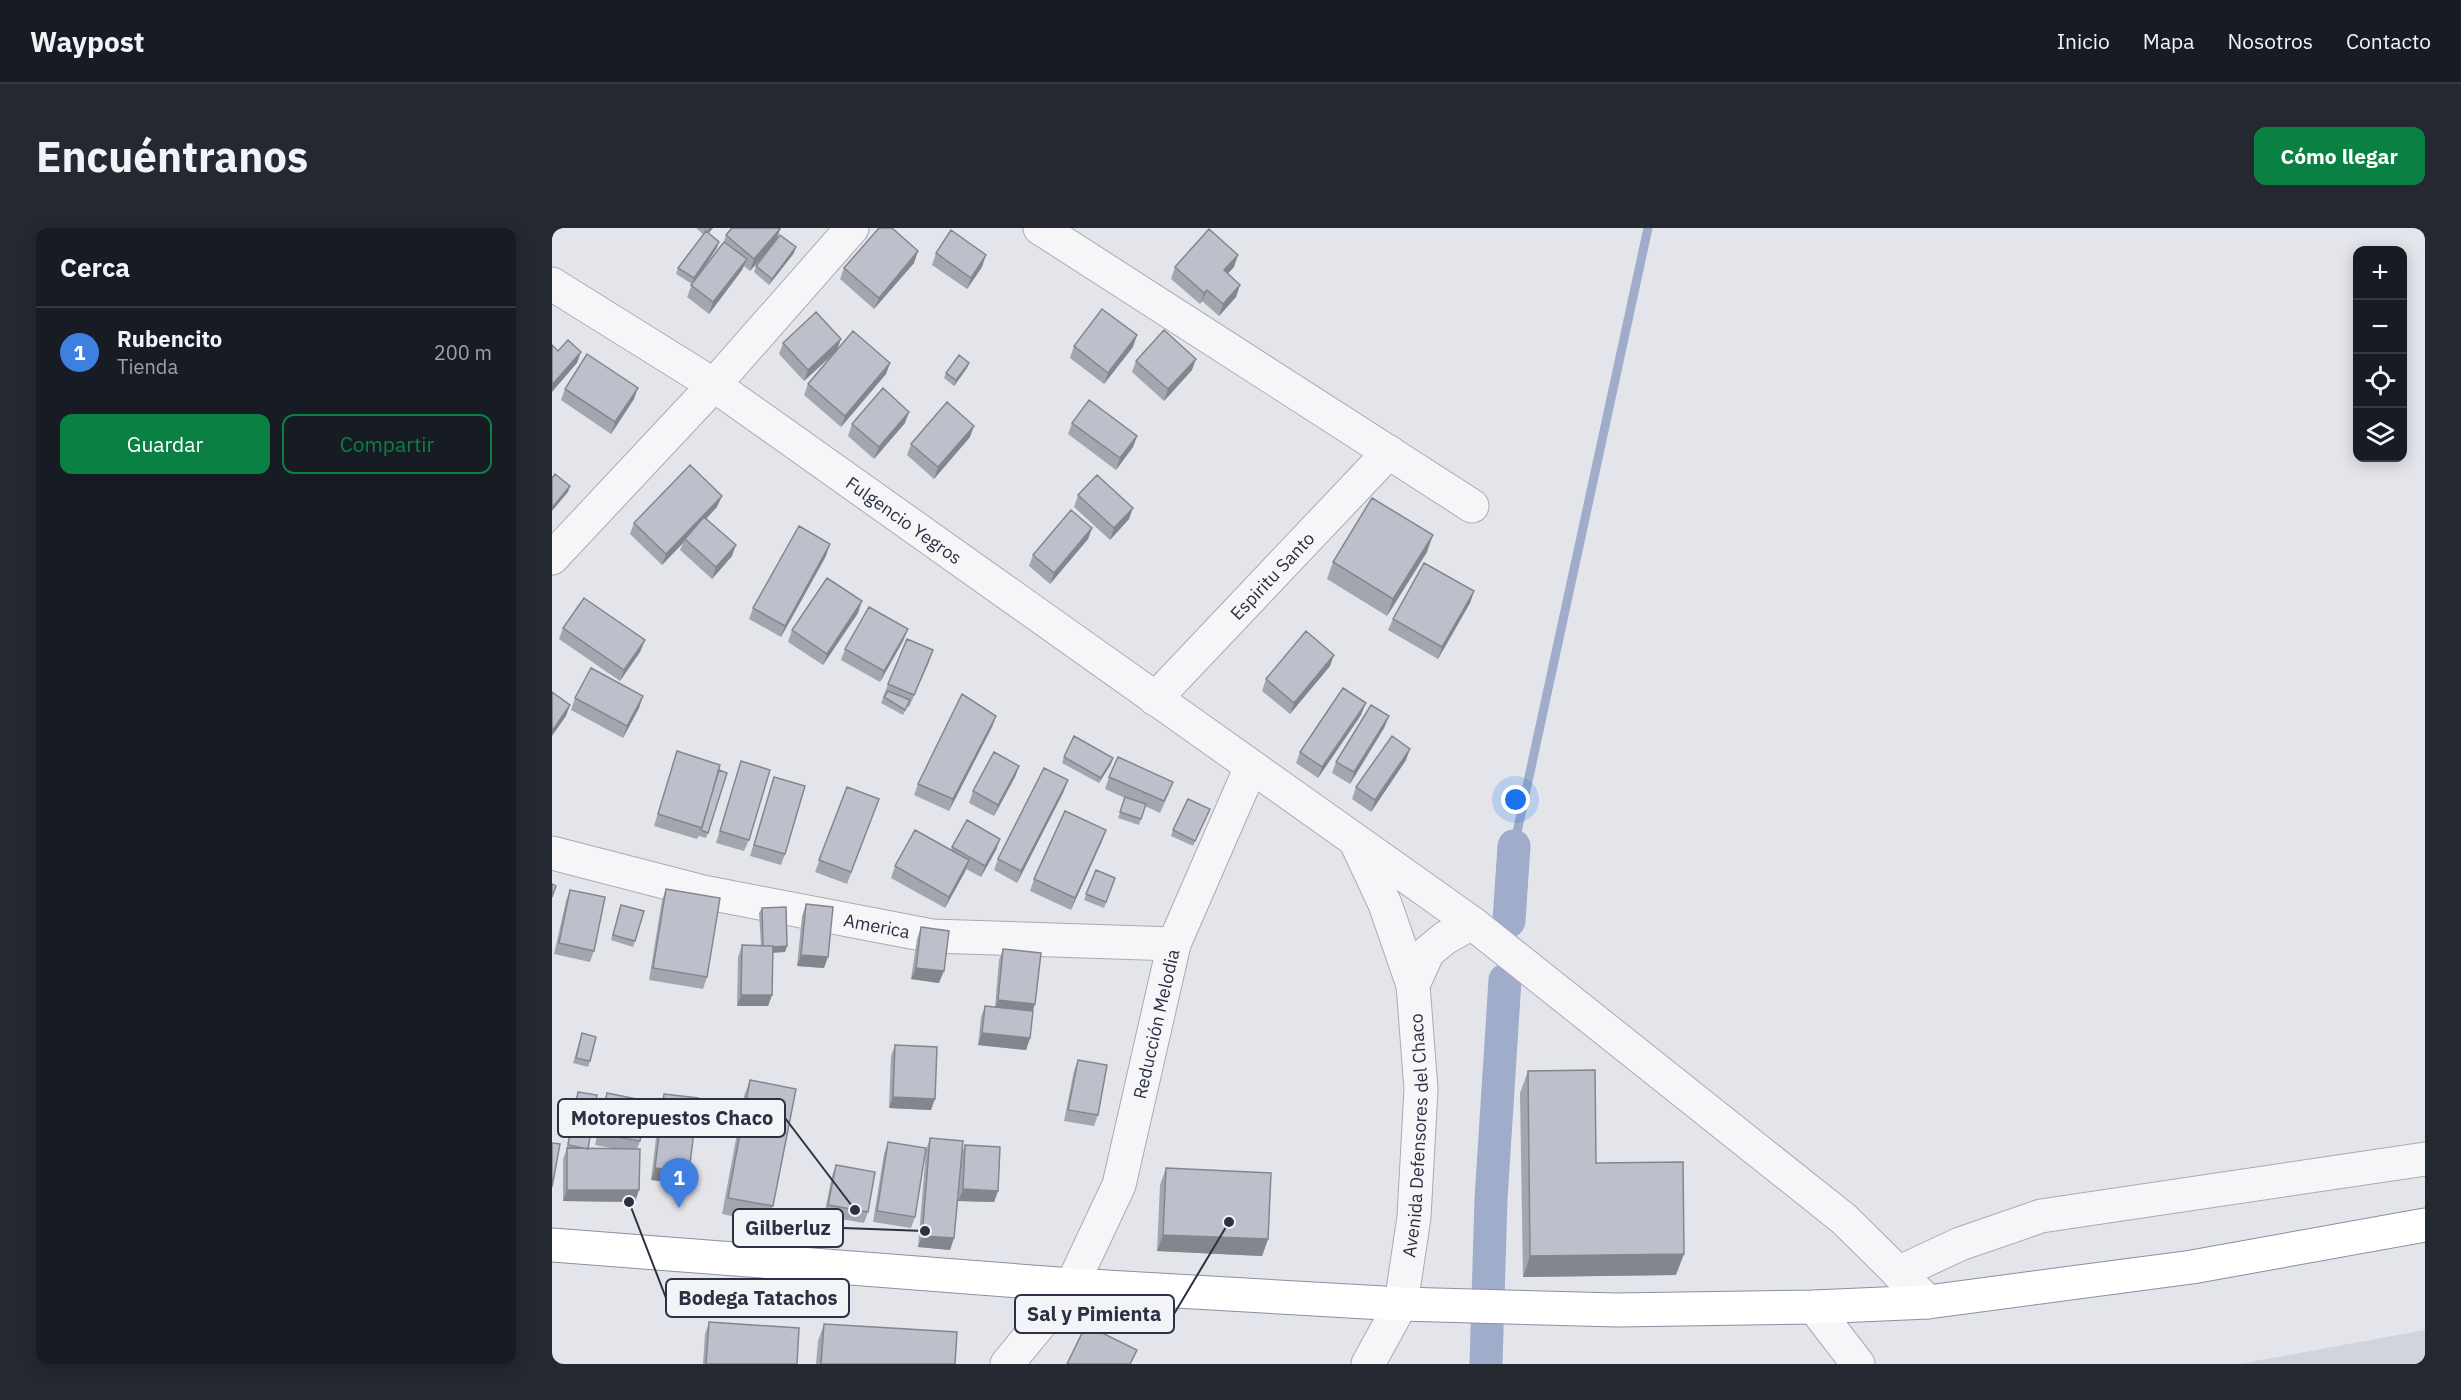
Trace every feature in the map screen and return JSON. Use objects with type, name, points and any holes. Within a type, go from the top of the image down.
[{"type":"highway","points":[[552,1245],[1072,1285],[1401,1304],[1617,1310],[1814,1307],[1928,1302],[2192,1267],[2425,1225]]},
{"type":"street","points":[[552,558],[714,385],[852,228]]},
{"type":"street","points":[[1041,228],[1472,506]]},
{"type":"street","name":"Fulgencio Yegros","points":[[552,284],[714,385],[1472,923],[1844,1219],[1928,1302]]},
{"type":"street","name":"Espiritu Santo","points":[[1155,699],[1389,452]]},
{"type":"street","name":"Reducción Melodia","points":[[1007,1364],[1072,1285],[1119,1185],[1174,944],[1251,767]]},
{"type":"street","points":[[1356,841],[1384,904],[1413,985]]},
{"type":"street","name":"America","points":[[552,853],[703,892],[932,936],[1174,944]]},
{"type":"street","name":"Avenida Defensores del Chaco","points":[[1368,1364],[1401,1304],[1414,1217],[1421,1089],[1413,985],[1428,952],[1445,938],[1472,923]]},
{"type":"street","points":[[1898,1273],[1960,1244],[2041,1216],[2425,1159]]},
{"type":"street","points":[[1814,1307],[1858,1364]]},
{"type":"shaded area","points":[[2425,1330],[2425,1364],[2239,1364]]},
{"type":"building","points":[[732,228],[780,229],[754,259],[726,235]]},
{"type":"building","points":[[879,228],[892,228],[918,251],[879,298],[844,268]]},
{"type":"building","points":[[1209,229],[1238,255],[1224,270],[1240,285],[1223,304],[1207,290],[1204,293],[1175,267]]},
{"type":"building","points":[[951,230],[986,255],[971,278],[936,253]]},
{"type":"building","points":[[706,231],[719,242],[694,278],[678,268]]},
{"type":"building","points":[[780,235],[796,247],[772,279],[756,266]]},
{"type":"building","points":[[724,242],[747,259],[713,302],[691,285]]},
{"type":"building","points":[[1102,309],[1137,335],[1108,373],[1074,346]]},
{"type":"building","points":[[816,312],[841,339],[808,370],[783,343]]},
{"type":"building","points":[[1164,330],[1196,359],[1168,389],[1136,361]]},
{"type":"building","points":[[853,331],[890,363],[845,416],[808,384]]},
{"type":"building","points":[[568,340],[581,352],[552,385],[552,345],[558,351]]},
{"type":"building","points":[[587,354],[638,388],[615,422],[565,389]]},
{"type":"building","points":[[959,355],[969,363],[956,380],[946,373]]},
{"type":"building","points":[[883,388],[909,412],[879,447],[852,424]]},
{"type":"building","points":[[1089,400],[1137,436],[1120,458],[1072,423]]},
{"type":"building","points":[[947,402],[974,426],[938,467],[911,444]]},
{"type":"building","points":[[690,465],[722,496],[666,554],[634,523]]},
{"type":"building","points":[[555,474],[570,486],[552,508],[552,478]]},
{"type":"building","points":[[1097,475],[1133,508],[1114,528],[1078,495]]},
{"type":"building","points":[[1372,498],[1433,535],[1393,599],[1333,562]]},
{"type":"building","points":[[1071,510],[1092,528],[1054,573],[1033,555]]},
{"type":"building","points":[[704,517],[736,545],[716,567],[685,539]]},
{"type":"building","points":[[799,526],[830,544],[785,626],[753,608]]},
{"type":"building","points":[[1424,563],[1474,591],[1442,647],[1393,619]]},
{"type":"building","points":[[827,578],[862,601],[827,654],[792,630]]},
{"type":"building","points":[[584,598],[645,640],[624,670],[563,628]]},
{"type":"building","points":[[869,607],[908,629],[884,671],[845,649]]},
{"type":"building","points":[[1306,631],[1334,655],[1294,703],[1266,679]]},
{"type":"building","points":[[907,639],[933,650],[914,695],[888,684]]},
{"type":"building","points":[[591,668],[643,696],[627,726],[575,698]]},
{"type":"building","points":[[1343,688],[1366,703],[1322,767],[1300,752]]},
{"type":"building","points":[[888,691],[910,700],[905,710],[884,697]]},
{"type":"building","points":[[552,692],[570,705],[552,731]]},
{"type":"building","points":[[962,694],[996,716],[953,799],[918,784]]},
{"type":"building","points":[[1371,705],[1389,716],[1354,772],[1336,762]]},
{"type":"building","points":[[1074,736],[1113,758],[1101,778],[1064,757]]},
{"type":"building","points":[[1392,736],[1410,749],[1375,800],[1356,787]]},
{"type":"building","points":[[677,751],[720,765],[702,828],[658,814]]},
{"type":"building","points":[[994,752],[1019,766],[998,805],[973,791]]},
{"type":"building","points":[[1118,757],[1173,782],[1164,801],[1109,777]]},
{"type":"building","points":[[741,761],[770,770],[749,840],[720,831]]},
{"type":"building","points":[[1044,768],[1068,780],[1021,871],[998,859]]},
{"type":"building","points":[[719,770],[727,773],[708,833],[701,830]]},
{"type":"building","points":[[774,777],[805,786],[785,854],[754,845]]},
{"type":"building","points":[[847,787],[879,799],[851,872],[819,860]]},
{"type":"building","points":[[1125,797],[1146,804],[1141,819],[1120,812]]},
{"type":"building","points":[[1188,799],[1210,809],[1195,841],[1173,830]]},
{"type":"building","points":[[1065,811],[1106,830],[1075,898],[1034,879]]},
{"type":"building","points":[[967,820],[1000,839],[985,866],[952,847]]},
{"type":"building","points":[[915,830],[969,860],[949,897],[895,866]]},
{"type":"building","points":[[1096,870],[1115,878],[1106,902],[1086,894]]},
{"type":"building","points":[[552,884],[556,886],[552,897]]},
{"type":"building","points":[[666,889],[720,898],[707,977],[653,968]]},
{"type":"building","points":[[570,890],[605,897],[594,951],[559,943]]},
{"type":"building","points":[[806,904],[833,907],[828,957],[801,955]]},
{"type":"building","points":[[621,905],[644,911],[635,941],[613,935]]},
{"type":"building","points":[[786,907],[787,946],[763,946],[762,908]]},
{"type":"building","points":[[921,927],[949,931],[944,971],[916,968]]},
{"type":"building","points":[[742,945],[773,946],[772,995],[741,995]]},
{"type":"building","points":[[1003,949],[1041,953],[1035,1004],[998,1000]]},
{"type":"building","points":[[985,1006],[1033,1011],[1030,1038],[982,1033]]},
{"type":"building","points":[[582,1033],[596,1037],[590,1061],[576,1058]]},
{"type":"building","points":[[895,1045],[937,1047],[935,1099],[893,1097]]},
{"type":"building","points":[[1078,1060],[1107,1065],[1098,1115],[1068,1110]]},
{"type":"building","points":[[1595,1070],[1596,1163],[1683,1162],[1684,1254],[1530,1256],[1528,1071]]},
{"type":"building","points":[[750,1080],[796,1089],[773,1206],[728,1198]]},
{"type":"building","points":[[578,1092],[597,1095],[588,1149],[568,1145]]},
{"type":"building","points":[[607,1093],[647,1101],[640,1141],[599,1134]]},
{"type":"building","points":[[664,1094],[698,1098],[689,1172],[655,1168]]},
{"type":"building","points":[[930,1138],[963,1141],[954,1238],[922,1236]]},
{"type":"building","points":[[888,1142],[926,1148],[915,1217],[877,1211]]},
{"type":"building","points":[[552,1143],[560,1144],[552,1187]]},
{"type":"building","points":[[965,1145],[1000,1147],[998,1191],[963,1189]]},
{"type":"building","points":[[567,1148],[640,1149],[639,1190],[567,1190]]},
{"type":"building","points":[[836,1165],[875,1172],[868,1212],[828,1205]]},
{"type":"building","points":[[1166,1168],[1271,1173],[1268,1239],[1163,1235]]},
{"type":"building","points":[[709,1322],[799,1328],[797,1364],[706,1364]]},
{"type":"building","points":[[824,1324],[957,1332],[955,1364],[821,1364]]},
{"type":"building","points":[[1086,1325],[1137,1350],[1130,1364],[1067,1364]]},
{"type":"waterway","points":[[1514,846],[1648,228]]},
{"type":"waterway","points":[[1509,921],[1514,846]]},
{"type":"waterway","points":[[1486,1364],[1491,1199],[1505,980]]},
{"type":"place","name":"Bodega Tatachos","points":[[629,1202]]},
{"type":"place","name":"Rubencito","points":[[679,1208]]},
{"type":"place","name":"Motorepuestos Chaco","points":[[855,1210]]},
{"type":"place","name":"Sal y Pimienta","points":[[1229,1222]]},
{"type":"place","name":"Gilberluz","points":[[925,1231]]}]
